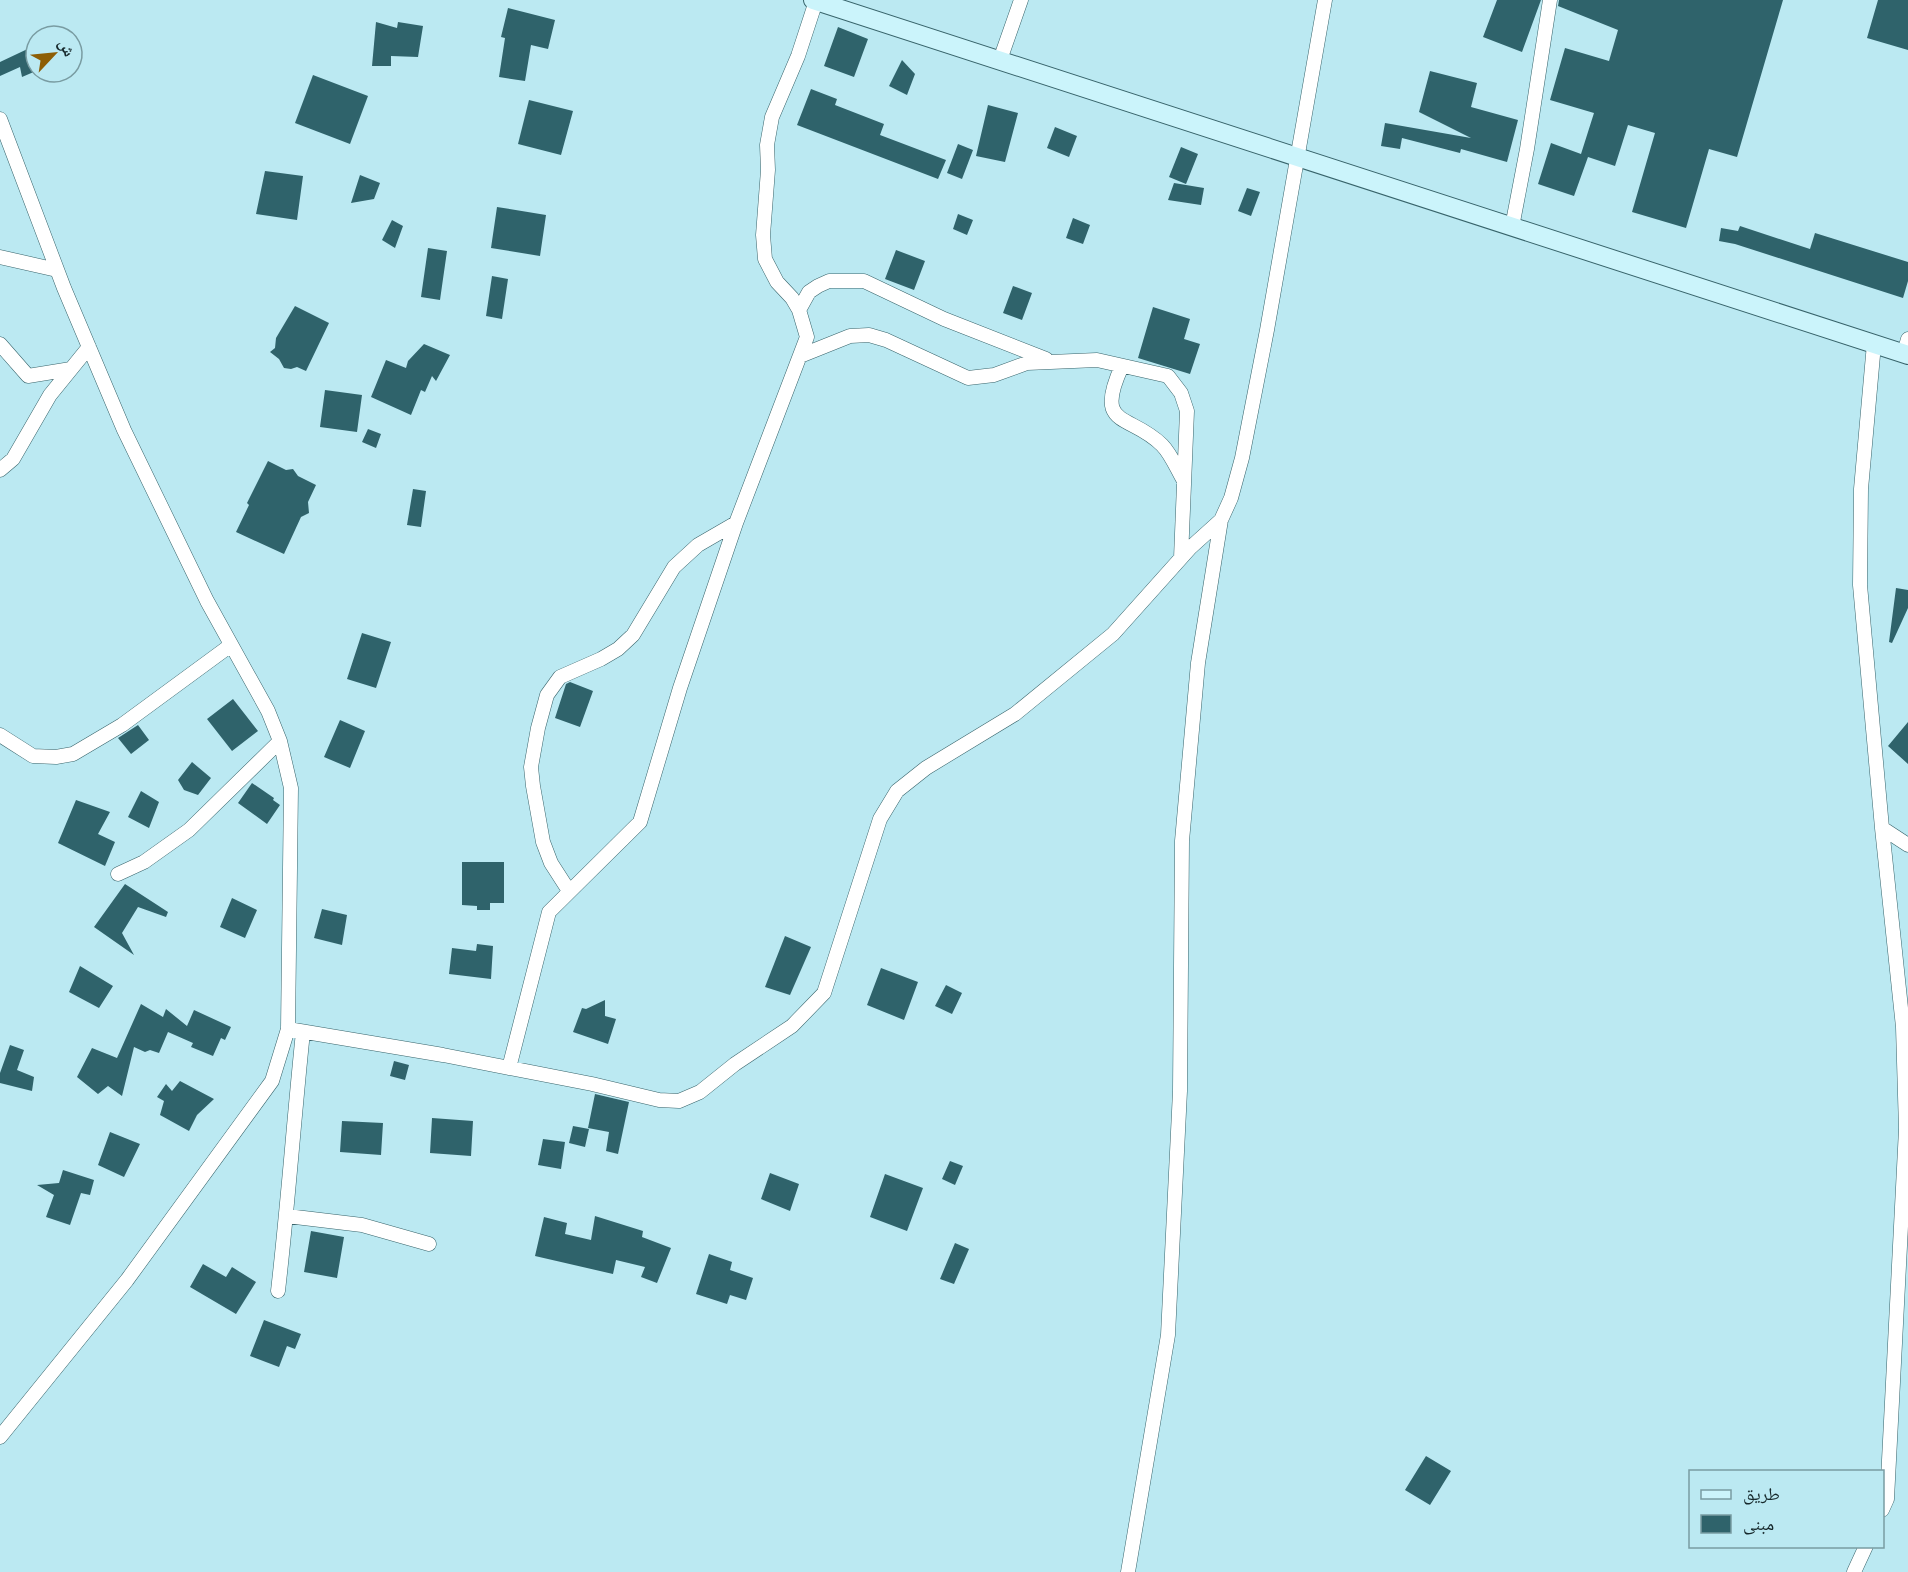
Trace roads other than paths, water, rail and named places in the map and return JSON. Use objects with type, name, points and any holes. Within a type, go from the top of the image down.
[{"type":"street","points":[[509,1068],[549,912],[640,822],[680,688],[736,523],[807,337],[799,310],[792,298],[777,282],[765,259],[764,208],[768,170],[767,145],[772,117],[798,56],[815,0],[844,5],[1000,60],[1874,344],[1906,349]]},
{"type":"street","points":[[1000,60],[1021,0]]},
{"type":"street","points":[[1128,1572],[1168,1335],[1180,1091],[1182,841],[1198,663],[1221,520],[1231,498],[1242,458],[1267,330],[1325,0]]},
{"type":"street","points":[[1512,226],[1527,149],[1550,0]]},
{"type":"street","points":[[0,119],[57,270],[124,430],[207,601],[268,711],[280,741],[291,788],[288,1029],[272,1081],[127,1280],[0,1437]]},
{"type":"street","points":[[3,262],[57,270]]},
{"type":"street","points":[[799,310],[809,292],[829,281],[864,281],[944,319],[1052,362]]},
{"type":"street","points":[[800,356],[850,336],[869,335],[886,340],[968,378],[994,375],[1027,363],[1096,360],[1168,376],[1181,393],[1187,411],[1181,558]]},
{"type":"street","points":[[0,344],[28,376],[71,369]]},
{"type":"street","points":[[1874,344],[1861,489],[1860,585],[1903,1027],[1906,1129],[1887,1499],[1884,1506]]},
{"type":"street","points":[[0,470],[13,459],[50,395],[89,347]]},
{"type":"street","points":[[1122,366],[1114,384],[1112,408],[1117,417],[1163,446],[1184,481]]},
{"type":"street","points":[[288,1029],[509,1068],[659,1100],[679,1101],[700,1092],[735,1064],[792,1026],[824,993],[880,819],[897,791],[926,768],[1015,714],[1113,634],[1181,558],[1221,520]]},
{"type":"street","points":[[569,891],[551,863],[543,842],[532,786],[531,767],[547,695],[560,677],[602,659],[618,649],[633,635],[674,567],[698,545],[736,523]]},
{"type":"street","points":[[0,735],[33,756],[56,757],[73,754],[122,725],[231,645]]},
{"type":"street","points":[[118,874],[144,862],[189,830],[280,741]]},
{"type":"street","points":[[1882,828],[1908,845]]},
{"type":"street","points":[[278,1291],[303,1032]]},
{"type":"street","points":[[287,1216],[362,1225],[429,1244]]},
{"type":"street","points":[[1854,1572],[1865,1548]]}]
